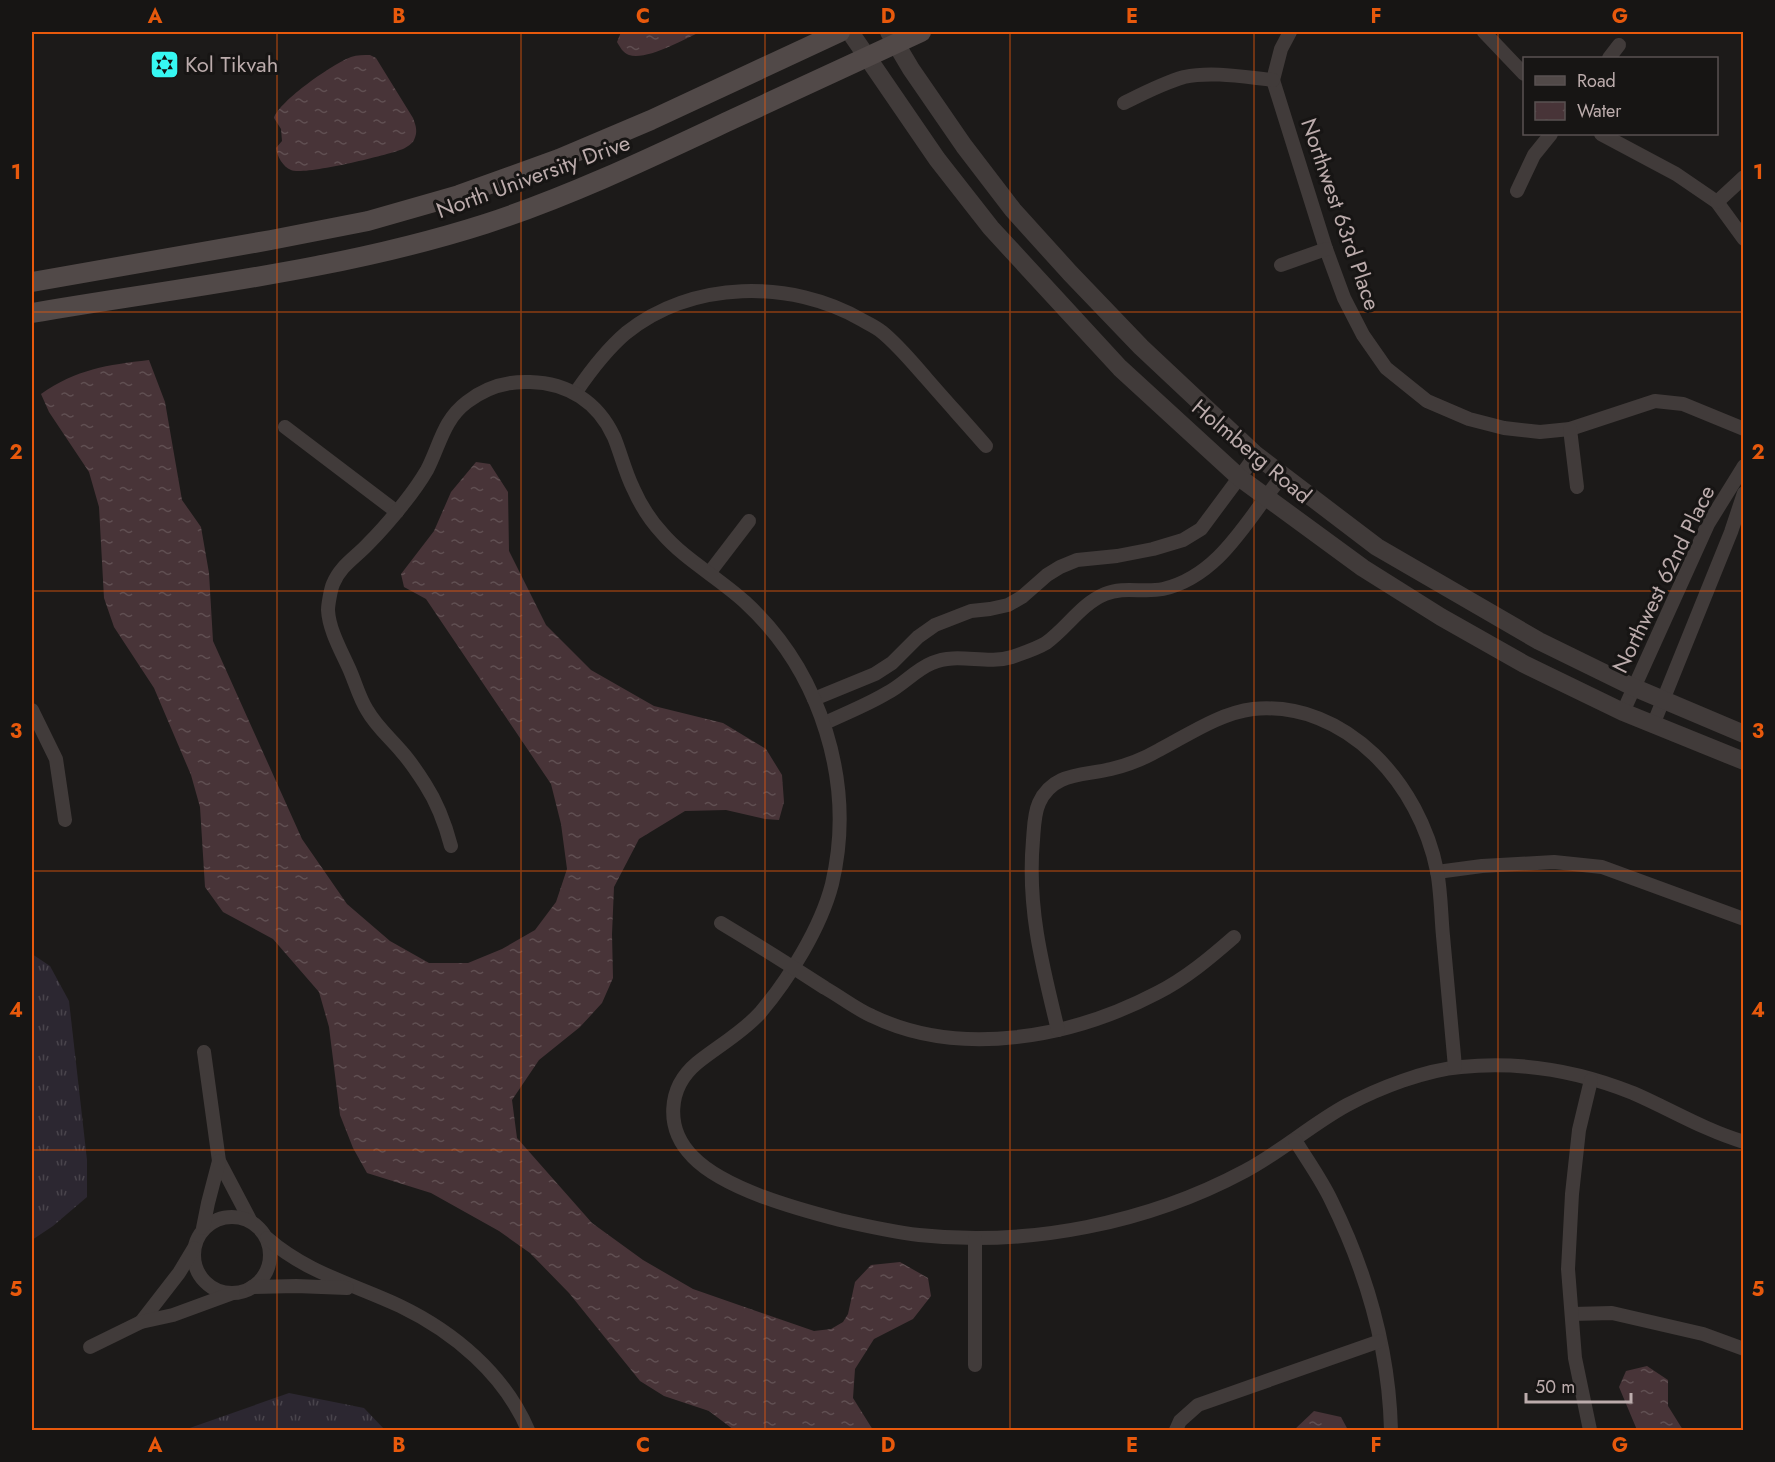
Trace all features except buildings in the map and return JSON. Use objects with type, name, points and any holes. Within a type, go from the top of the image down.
[{"type":"main road","name":"North University Drive","points":[[32,282],[356,223],[459,195],[559,159],[651,120],[840,32]]},
{"type":"main road","name":"North University Drive","points":[[32,313],[294,271],[373,254],[485,224],[579,189],[666,152],[866,58],[893,37],[921,32]]},
{"type":"street","name":"Holmberg Road","points":[[850,32],[936,159],[992,228],[1120,368],[1240,478],[1363,568],[1441,617],[1524,664],[1623,712],[1743,761]]},
{"type":"street","points":[[1124,103],[1162,84],[1187,77],[1219,75],[1273,80],[1281,49],[1290,32]]},
{"type":"street","points":[[1484,32],[1523,73]]},
{"type":"street","name":"Holmberg Road","points":[[893,37],[911,69],[964,146],[1013,210],[1141,347],[1256,456],[1377,547],[1539,641],[1634,687],[1743,734]]},
{"type":"street","points":[[1610,57],[1619,45]]},
{"type":"street","name":"Northwest 63rd Place","points":[[1273,80],[1326,249],[1344,298],[1363,335],[1386,368],[1427,401],[1469,418],[1504,428],[1540,432],[1570,429],[1655,401],[1683,404],[1743,429]]},
{"type":"street","points":[[1517,191],[1534,155],[1550,135]]},
{"type":"street","points":[[1603,135],[1676,174],[1718,202],[1743,239]]},
{"type":"street","points":[[1718,202],[1743,177]]},
{"type":"street","points":[[1281,265],[1326,249]]},
{"type":"street","points":[[576,392],[600,357],[627,332],[688,299],[763,291],[795,294],[842,309],[881,331],[906,355],[986,446]]},
{"type":"street","points":[[451,846],[442,813],[427,786],[405,755],[367,712],[332,628],[328,608],[332,586],[343,567],[368,544],[396,512],[430,465],[438,440],[451,416],[472,398],[498,386],[520,381],[548,383],[576,392],[600,414],[614,437],[632,487],[660,531],[680,552],[710,572],[750,606],[778,637],[802,674],[825,723],[834,762],[839,804],[839,848],[831,891],[815,926],[793,968],[757,1016],[723,1046],[693,1066],[681,1083],[673,1101],[672,1117],[679,1138],[695,1160],[726,1180],[789,1207],[852,1223],[915,1235],[975,1238],[1048,1233],[1115,1222],[1185,1199],[1246,1171],[1346,1106],[1407,1080],[1455,1067],[1502,1065],[1545,1067],[1630,1092],[1718,1134],[1743,1142]]},
{"type":"street","points":[[285,427],[396,512]]},
{"type":"street","points":[[1570,429],[1577,487]]},
{"type":"street","points":[[814,699],[892,663],[918,637],[935,625],[971,611],[1008,604],[1022,597],[1060,567],[1077,560],[1117,556],[1183,540],[1201,529],[1256,456]]},
{"type":"street","name":"Northwest 62nd Place","points":[[1623,712],[1708,524],[1743,466]]},
{"type":"street","points":[[825,723],[886,694],[918,670],[933,662],[948,659],[989,661],[1009,658],[1044,644],[1088,604],[1105,594],[1121,590],[1161,590],[1194,577],[1224,553],[1282,476]]},
{"type":"street","name":"Northwest 62nd Place","points":[[1653,725],[1731,532],[1743,494]]},
{"type":"street","points":[[710,572],[749,521]]},
{"type":"street","points":[[1058,1029],[1036,941],[1031,892],[1035,820],[1039,804],[1050,786],[1068,776],[1112,769],[1148,757],[1213,721],[1251,709],[1283,708],[1319,718],[1353,736],[1382,761],[1406,792],[1425,829],[1437,872],[1455,1067]]},
{"type":"street","points":[[32,710],[56,759],[66,820]]},
{"type":"street","points":[[1437,872],[1482,866],[1554,862],[1602,867],[1743,919]]},
{"type":"street","points":[[721,923],[872,1016],[908,1029],[961,1040],[1010,1038],[1058,1029],[1110,1015],[1158,993],[1205,963],[1234,937]]},
{"type":"street","points":[[204,1052],[219,1161],[250,1220]]},
{"type":"street","points":[[1590,1431],[1575,1358],[1568,1269],[1572,1194],[1579,1130],[1591,1080]]},
{"type":"street","points":[[1295,1140],[1330,1198],[1354,1252],[1370,1297],[1390,1400],[1391,1431]]},
{"type":"street","points":[[141,1322],[194,1248],[203,1228],[219,1161]]},
{"type":"street","points":[[203,1228],[225,1216],[238,1216],[250,1220],[282,1251],[302,1264],[399,1306],[436,1325],[468,1350],[499,1382],[523,1419],[528,1431]]},
{"type":"street","points":[[252,1287],[267,1271],[270,1249],[267,1238]]},
{"type":"street","points":[[975,1238],[975,1365]]},
{"type":"street","points":[[194,1248],[194,1260],[203,1280],[222,1292],[233,1293]]},
{"type":"street","points":[[90,1347],[141,1322],[173,1315],[252,1287],[355,1288]]},
{"type":"street","points":[[1572,1314],[1612,1312],[1703,1334],[1743,1349]]},
{"type":"street","points":[[1176,1431],[1180,1421],[1198,1405],[1380,1341]]},
{"type":"green space","points":[[32,954],[50,966],[69,1001],[87,1160],[87,1197],[53,1226],[32,1240]]},
{"type":"green space","points":[[289,1393],[364,1408],[385,1430],[184,1430]]},
{"type":"water","points":[[621,32],[700,32],[655,52],[636,56],[627,54],[619,46],[617,42]]},
{"type":"water","points":[[370,55],[376,58],[413,118],[416,132],[413,141],[403,149],[346,164],[311,170],[288,169],[281,161],[276,148],[282,141],[281,129],[274,118],[278,111],[308,83],[332,67],[351,57]]},
{"type":"water","points":[[149,360],[165,402],[182,500],[201,527],[209,573],[213,641],[302,839],[347,904],[390,941],[429,963],[468,963],[502,949],[535,930],[556,902],[567,869],[561,824],[551,784],[426,599],[404,587],[401,574],[434,531],[451,492],[476,462],[490,464],[508,492],[509,551],[546,625],[591,670],[654,706],[723,723],[766,749],[782,775],[784,802],[779,820],[726,810],[685,811],[639,839],[614,887],[613,978],[602,1003],[580,1027],[539,1060],[512,1100],[517,1138],[592,1223],[643,1260],[693,1289],[814,1331],[831,1329],[843,1322],[848,1314],[855,1282],[871,1265],[900,1262],[928,1278],[931,1296],[913,1319],[874,1339],[855,1369],[853,1398],[873,1430],[734,1430],[709,1411],[664,1396],[640,1381],[569,1293],[530,1253],[499,1231],[431,1193],[367,1173],[353,1148],[340,1115],[329,1027],[319,992],[273,939],[223,912],[205,887],[200,807],[191,775],[154,688],[114,627],[104,598],[99,507],[89,472],[49,412],[41,394],[80,374],[119,364]]},
{"type":"water","points":[[1647,1366],[1668,1380],[1668,1406],[1683,1430],[1637,1430],[1619,1387],[1626,1371]]},
{"type":"water","points":[[1314,1411],[1341,1417],[1348,1430],[1294,1430]]},
{"type":"place","name":"Kol Tikvah","points":[[164,64]]}]
